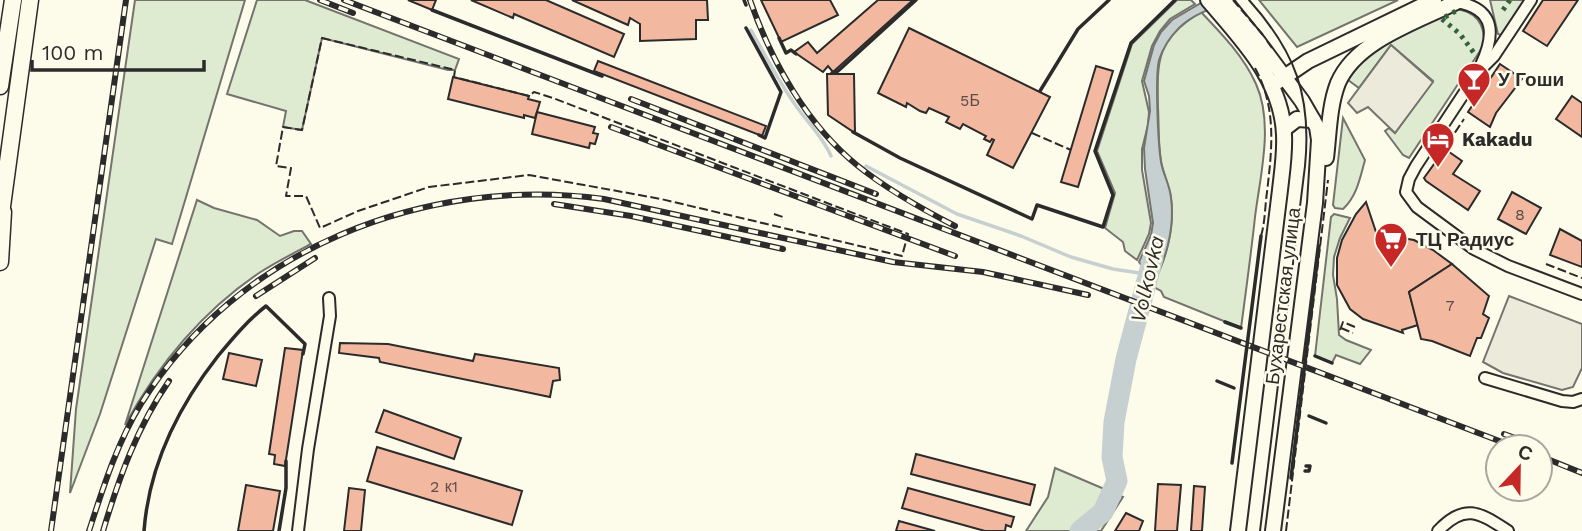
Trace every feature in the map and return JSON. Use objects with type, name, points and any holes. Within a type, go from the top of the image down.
[{"type":"main road","points":[[0,86],[13,0]]},
{"type":"main road","points":[[0,221],[30,0]]},
{"type":"main road","points":[[1208,0],[1236,23]]},
{"type":"main road","points":[[1224,0],[1236,23],[1278,81],[1308,61],[1434,0]]},
{"type":"main road","points":[[1315,203],[1324,174],[1335,92],[1346,69],[1355,57],[1374,43],[1459,1]]},
{"type":"main road","name":"Бухарестская улица","points":[[1273,531],[1315,203],[1319,141],[1314,120],[1278,81]]},
{"type":"main road","name":"Бухарестская улица","points":[[1238,531],[1280,190],[1284,129],[1278,81]]},
{"type":"main road","points":[[1284,129],[1299,118],[1314,120]]},
{"type":"main road","points":[[0,262],[5,193]]},
{"type":"street","points":[[1478,72],[1494,57],[1531,0]]},
{"type":"street","points":[[1459,1],[1484,14],[1489,23],[1490,45],[1478,72],[1409,179],[1406,186],[1408,196],[1422,211],[1491,258],[1582,294]]},
{"type":"street","points":[[298,531],[308,449],[330,316],[330,298]]},
{"type":"street","points":[[1485,377],[1562,401],[1582,399]]},
{"type":"street","points":[[1438,531],[1452,518],[1468,512],[1482,515],[1508,531]]},
{"type":"green space","points":[[135,0],[245,0],[172,244],[156,239],[100,414],[70,493],[76,409]]},
{"type":"green space","points":[[257,0],[305,0],[459,59],[455,70],[448,70],[322,38],[302,130],[283,127],[286,111],[227,94]]},
{"type":"green space","points":[[1177,0],[1191,0],[1195,4],[1170,19],[1160,31],[1152,46],[1142,81],[1149,112],[1142,149],[1142,170],[1151,223],[1137,260],[1125,251],[1123,242],[1105,228],[1115,193],[1097,151],[1132,44]]},
{"type":"green space","points":[[1259,0],[1398,0],[1297,47]]},
{"type":"green space","points":[[1490,0],[1525,0],[1501,35],[1498,34]]},
{"type":"green space","points":[[1455,9],[1463,10],[1478,20],[1483,31],[1484,45],[1409,158],[1403,155],[1385,131],[1389,128],[1395,133],[1433,81],[1391,45],[1359,88],[1348,80],[1365,56],[1379,46]]},
{"type":"green space","points":[[1201,12],[1245,64],[1256,84],[1264,116],[1264,150],[1241,328],[1164,297],[1161,291],[1152,286],[1165,254],[1172,220],[1171,198],[1159,148],[1159,63],[1167,42],[1175,32]]},
{"type":"green space","points":[[1343,118],[1365,160],[1355,193],[1343,209],[1333,205]]},
{"type":"green space","points":[[197,200],[214,208],[257,220],[280,236],[302,231],[311,244],[259,273],[219,304],[167,361],[125,425]]},
{"type":"green space","points":[[1334,214],[1350,218],[1334,257],[1333,275],[1339,335],[1371,350],[1360,364],[1336,355],[1332,363],[1315,356],[1331,217]]},
{"type":"green space","points":[[1055,468],[1123,497],[1101,531],[1026,531],[1048,497]]},
{"type":"shaded area","points":[[1391,45],[1433,82],[1395,133],[1368,107],[1357,113],[1348,103]]},
{"type":"shaded area","points":[[1509,296],[1582,324],[1582,368],[1573,387],[1562,390],[1503,373],[1483,362]]},
{"type":"water","points":[[1206,0],[1236,0],[1191,18],[1176,31],[1159,60],[1159,140],[1162,166],[1170,193],[1172,221],[1165,255],[1152,286],[1143,282],[1144,269],[1139,262],[1151,235],[1153,223],[1145,169],[1144,148],[1150,111],[1144,81],[1154,45],[1161,32],[1172,20]]},
{"type":"building","points":[[408,0],[436,0],[432,10]]},
{"type":"building","points":[[471,0],[546,0],[624,34],[614,57],[514,14],[513,18]]},
{"type":"building","points":[[572,0],[707,0],[708,20],[696,20],[696,39],[640,41],[640,24],[630,18],[628,25]]},
{"type":"building","points":[[761,0],[830,0],[838,15],[781,42]]},
{"type":"building","points":[[878,0],[913,0],[833,72],[828,66],[823,72],[794,52],[808,42],[817,53]]},
{"type":"building","points":[[1543,0],[1578,0],[1547,46],[1523,31]]},
{"type":"building","points":[[909,28],[1050,97],[1013,168],[987,155],[994,140],[990,142],[984,139],[986,136],[963,124],[960,129],[946,122],[949,117],[929,108],[926,113],[907,103],[906,107],[878,93]]},
{"type":"building","points":[[598,61],[766,126],[762,136],[594,71]]},
{"type":"building","points":[[1500,64],[1522,79],[1496,113],[1490,127],[1468,112]]},
{"type":"building","points":[[1096,66],[1113,71],[1078,187],[1061,182]]},
{"type":"building","points":[[827,74],[854,74],[855,133],[828,115]]},
{"type":"building","points":[[453,77],[529,96],[528,99],[540,102],[535,118],[524,115],[524,118],[448,99]]},
{"type":"building","points":[[1572,96],[1582,103],[1582,137],[1556,119]]},
{"type":"building","points":[[537,112],[595,127],[593,133],[598,134],[595,144],[590,143],[589,148],[532,134]]},
{"type":"building","points":[[1445,149],[1462,161],[1453,174],[1480,191],[1468,210],[1424,178]]},
{"type":"building","points":[[1512,192],[1541,208],[1526,234],[1498,219]]},
{"type":"building","name":"ТЦ Радиус","points":[[1366,202],[1378,238],[1414,240],[1452,264],[1409,292],[1418,325],[1402,330],[1403,333],[1363,319],[1350,309],[1337,285],[1337,258],[1342,240]]},
{"type":"building","points":[[1560,229],[1582,241],[1582,267],[1550,255]]},
{"type":"building","points":[[1452,264],[1489,296],[1483,314],[1489,318],[1470,356],[1421,339],[1409,292]]},
{"type":"building","points":[[340,343],[388,344],[473,361],[475,354],[559,368],[560,380],[553,381],[550,397],[380,362],[379,358],[339,353]]},
{"type":"building","points":[[285,348],[303,350],[285,466],[274,464],[275,455],[269,454]]},
{"type":"building","points":[[229,353],[262,360],[256,386],[223,379]]},
{"type":"building","points":[[384,410],[461,438],[454,459],[376,432]]},
{"type":"building","points":[[377,447],[522,491],[512,525],[367,481]]},
{"type":"building","points":[[916,454],[1035,485],[1030,505],[911,474]]},
{"type":"building","points":[[1158,484],[1181,485],[1177,531],[1155,531]]},
{"type":"building","points":[[246,485],[280,491],[273,531],[238,531]]},
{"type":"building","points":[[1194,486],[1205,487],[1202,531],[1191,531]]},
{"type":"building","points":[[349,488],[365,490],[361,531],[344,531]]},
{"type":"building","points":[[908,488],[1014,517],[1011,527],[1006,525],[1005,531],[985,531],[902,508]]},
{"type":"building","points":[[1126,513],[1143,521],[1139,531],[1115,531]]},
{"type":"building","points":[[899,521],[935,531],[896,531]]},
{"type":"waterway","points":[[751,30],[784,88],[820,136],[831,156]]},
{"type":"waterway","points":[[866,166],[957,214],[1071,257],[1113,269],[1146,274]]},
{"type":"waterway","name":"Volkovka","points":[[1080,531],[1103,512],[1117,481],[1112,457],[1114,422],[1126,359],[1153,258]]},
{"type":"tram line","points":[[1249,0],[1289,56],[1297,76],[1306,118],[1305,166],[1260,531]]},
{"type":"railway","points":[[51,531],[126,0]]},
{"type":"railway","points":[[320,0],[353,13]]},
{"type":"railway","points":[[344,0],[1484,435]]},
{"type":"railway","points":[[750,0],[780,69],[807,112],[840,150],[869,175],[905,199],[955,226]]},
{"type":"railway","points":[[631,99],[876,194]]},
{"type":"railway","points":[[611,127],[955,256]]},
{"type":"railway","points":[[89,531],[111,466],[132,419],[181,349],[229,303],[283,264],[342,234],[405,212],[470,199],[537,195],[604,199],[893,262],[983,272],[1088,295]]},
{"type":"railway","points":[[554,204],[631,216],[783,249]]},
{"type":"railway","points":[[256,296],[315,258]]},
{"type":"railway","points":[[103,531],[130,453],[147,416],[169,381]]},
{"type":"railway","points":[[1554,462],[1582,473]]},
{"type":"hedge","points":[[1503,10],[1510,0]]},
{"type":"hedge","points":[[1445,17],[1456,11]]},
{"type":"hedge","points":[[1442,19],[1460,34],[1474,53]]},
{"type":"fence","points":[[1233,0],[1263,35]]},
{"type":"fence","points":[[322,38],[455,70],[454,77],[529,96],[534,92],[553,98],[908,234],[902,256],[661,199],[529,175],[429,187],[358,211],[320,228],[306,196],[286,196],[291,168],[276,166],[283,127],[302,130],[322,38]]},
{"type":"fence","points":[[1267,41],[1272,48]]},
{"type":"fence","points":[[1255,68],[1267,98],[1271,129],[1261,236]]},
{"type":"fence","points":[[1448,143],[1464,119]]},
{"type":"fence","points":[[1032,133],[1071,150]]},
{"type":"fence","points":[[1286,531],[1328,180]]},
{"type":"fence","points":[[774,214],[783,217],[782,220]]},
{"type":"fence","points":[[1546,264],[1582,278]]},
{"type":"fence","points":[[1340,330],[1343,322],[1355,327]]},
{"type":"fence","points":[[1341,328],[1353,333]]},
{"type":"wall","points":[[744,0],[746,5]]},
{"type":"wall","points":[[832,73],[838,71],[916,0]]},
{"type":"wall","points":[[1040,91],[1078,29],[1109,0]]},
{"type":"wall","points":[[853,132],[900,158],[1032,219],[1037,205],[1103,227],[1113,195],[1095,151],[1131,43],[1175,0]]},
{"type":"wall","points":[[432,10],[602,76]]},
{"type":"wall","points":[[746,28],[781,92],[765,138],[759,135]]},
{"type":"wall","points":[[779,38],[786,53],[791,50],[796,54]]},
{"type":"wall","points":[[1232,463],[1261,236]]},
{"type":"wall","points":[[1291,478],[1319,246]]},
{"type":"wall","points":[[144,531],[152,483],[178,416],[204,375],[235,336],[266,306],[305,344],[303,354]]},
{"type":"wall","points":[[1225,322],[1241,328]]},
{"type":"wall","points":[[1315,356],[1332,363]]},
{"type":"wall","points":[[1217,381],[1234,388]]},
{"type":"wall","points":[[1309,416],[1326,423]]},
{"type":"wall","points":[[279,531],[286,488],[286,461]]},
{"type":"wall","points":[[1305,471],[1309,471],[1310,466],[1306,466]]},
{"type":"place","name":"У Гоши","points":[[1474,109]]},
{"type":"place","name":"Kakadu","points":[[1438,169]]},
{"type":"place","name":"ТЦ Радиус","points":[[1391,269]]}]
